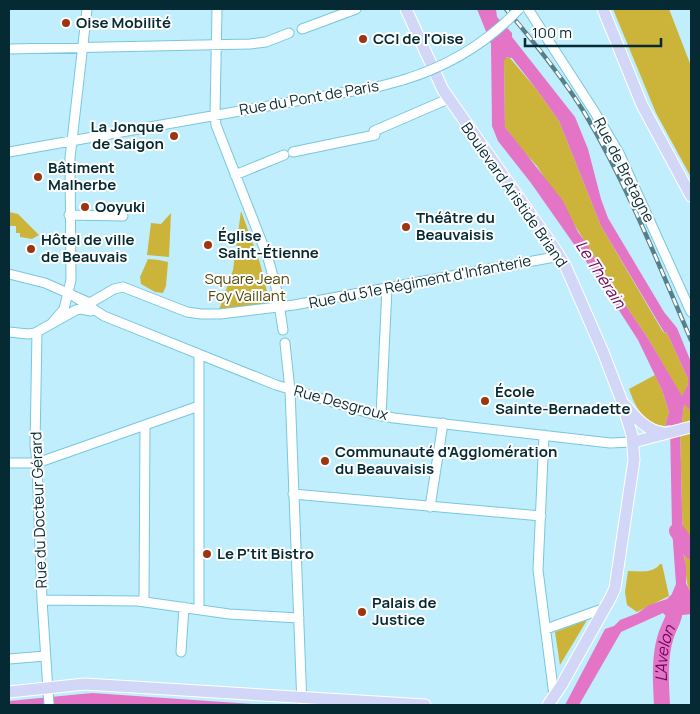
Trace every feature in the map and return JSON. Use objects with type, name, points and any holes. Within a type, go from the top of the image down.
[{"type":"main road","name":"Boulevard Aristide Briand","points":[[406,9],[448,99],[560,256],[598,340],[634,442]]},
{"type":"main road","points":[[603,9],[642,105],[691,196]]},
{"type":"main road","points":[[620,399],[646,426],[666,434]]},
{"type":"main road","name":"Rue Desgroux","points":[[634,442],[688,428]]},
{"type":"main road","points":[[551,701],[605,608],[614,588],[634,460],[634,442]]},
{"type":"main road","points":[[9,692],[48,691],[85,684],[302,702],[425,705]]},
{"type":"street","points":[[52,323],[63,311],[69,293],[71,264],[69,178],[71,140],[84,48],[87,9]]},
{"type":"street","points":[[217,9],[215,114],[219,133],[268,258],[280,307],[283,330]]},
{"type":"street","points":[[302,29],[356,9]]},
{"type":"street","name":"Rue du Pont de Paris","points":[[9,152],[381,86],[404,80],[439,67],[473,49],[495,33],[519,9]]},
{"type":"street","name":"Rue de Bretagne","points":[[528,9],[619,153],[691,312]]},
{"type":"street","points":[[9,49],[261,43],[290,33]]},
{"type":"street","points":[[235,175],[288,153],[375,135],[374,131],[448,99]]},
{"type":"street","points":[[69,215],[123,216]]},
{"type":"street","name":"Rue du 51e Régiment d'Infanterie","points":[[90,303],[114,289],[123,287],[178,309],[198,314],[220,314],[280,307],[560,256]]},
{"type":"street","name":"Rue Desgroux","points":[[9,274],[36,280],[90,303]]},
{"type":"street","points":[[381,416],[387,288]]},
{"type":"street","name":"Rue Desgroux","points":[[69,293],[104,316],[199,355],[290,390],[381,416],[544,436],[616,443],[634,442]]},
{"type":"street","points":[[9,332],[28,334],[37,332],[79,309],[104,316]]},
{"type":"street","name":"Rue du Docteur Gérard","points":[[37,332],[35,445],[49,705]]},
{"type":"street","points":[[285,343],[290,390],[302,702]]},
{"type":"street","points":[[199,355],[199,609]]},
{"type":"street","points":[[9,463],[37,463],[199,406]]},
{"type":"street","points":[[430,507],[443,423]]},
{"type":"street","points":[[144,601],[145,426]]},
{"type":"street","points":[[544,436],[538,570],[546,629],[551,701]]},
{"type":"street","points":[[294,494],[541,516]]},
{"type":"street","points":[[42,600],[144,601],[240,615],[299,618]]},
{"type":"street","points":[[181,652],[184,607]]},
{"type":"street","points":[[546,629],[605,608]]},
{"type":"street","points":[[9,660],[45,656]]},
{"type":"green space","points":[[613,9],[669,9],[691,66],[691,177],[656,113]]},
{"type":"green space","points":[[509,57],[537,90],[559,121],[601,226],[663,332],[667,333],[688,379],[688,384],[682,397],[649,340],[596,261],[537,166],[505,127],[504,61],[505,58]]},
{"type":"green space","name":"Square Jean Foy Vaillant","points":[[241,211],[260,263],[270,304],[219,310],[233,270]]},
{"type":"green space","points":[[9,212],[18,214],[39,235],[32,239],[20,237],[20,233],[16,233],[16,226],[9,226]]},
{"type":"green space","points":[[171,213],[169,257],[147,255],[151,223],[161,224]]},
{"type":"green space","points":[[148,259],[168,262],[166,286],[163,293],[155,292],[141,284],[140,277]]},
{"type":"green space","points":[[655,375],[669,412],[665,426],[651,422],[641,413],[629,389]]},
{"type":"green space","points":[[684,403],[691,411],[691,593],[687,584],[683,552],[680,423],[682,422]]},
{"type":"green space","points":[[662,564],[669,596],[637,612],[627,605],[625,592],[628,571],[650,571]]},
{"type":"green space","points":[[587,620],[560,665],[555,632]]},
{"type":"water","points":[[477,9],[496,9],[497,17],[512,33],[512,37],[575,117],[588,149],[608,218],[664,312],[677,328],[691,362],[691,411],[684,404],[682,422],[680,423],[683,552],[686,567],[686,583],[691,593],[691,614],[667,617],[663,613],[621,632],[579,705],[565,705],[605,629],[614,626],[620,620],[638,613],[649,605],[667,599],[671,596],[676,584],[672,528],[670,425],[665,426],[669,412],[662,390],[638,340],[604,287],[531,183],[498,141],[492,126],[491,44]],"holes":[[[507,57],[512,58],[559,121],[601,226],[664,332],[667,333],[688,379],[688,384],[682,396],[649,340],[578,232],[563,201],[505,127],[504,61]]]},
{"type":"water","points":[[92,693],[267,705],[9,705],[9,701]]},
{"type":"waterway","name":"Le Thérain","points":[[677,531],[691,551]]},
{"type":"waterway","name":"L'Avelon","points":[[662,705],[661,672],[663,647],[672,622],[675,602]]},
{"type":"railway","points":[[506,9],[566,85],[600,139],[641,224],[691,340]]},
{"type":"place","name":"Oise Mobilité","points":[[66,23]]},
{"type":"place","name":"CCI de l'Oise","points":[[363,39]]},
{"type":"place","name":"La Jonque de Saigon","points":[[174,136]]},
{"type":"place","name":"Bâtiment Malherbe","points":[[38,177]]},
{"type":"place","name":"Ooyuki","points":[[85,207]]},
{"type":"place","name":"Théâtre du Beauvaisis","points":[[406,227]]},
{"type":"place","name":"Église Saint-Étienne","points":[[208,245]]},
{"type":"place","name":"Hôtel de ville de Beauvais","points":[[31,249]]},
{"type":"place","name":"École Sainte-Bernadette","points":[[485,401]]},
{"type":"place","name":"Communauté d'Agglomération du Beauvaisis","points":[[325,461]]},
{"type":"place","name":"Le P'tit Bistro","points":[[207,554]]},
{"type":"place","name":"Palais de Justice","points":[[362,612]]}]
